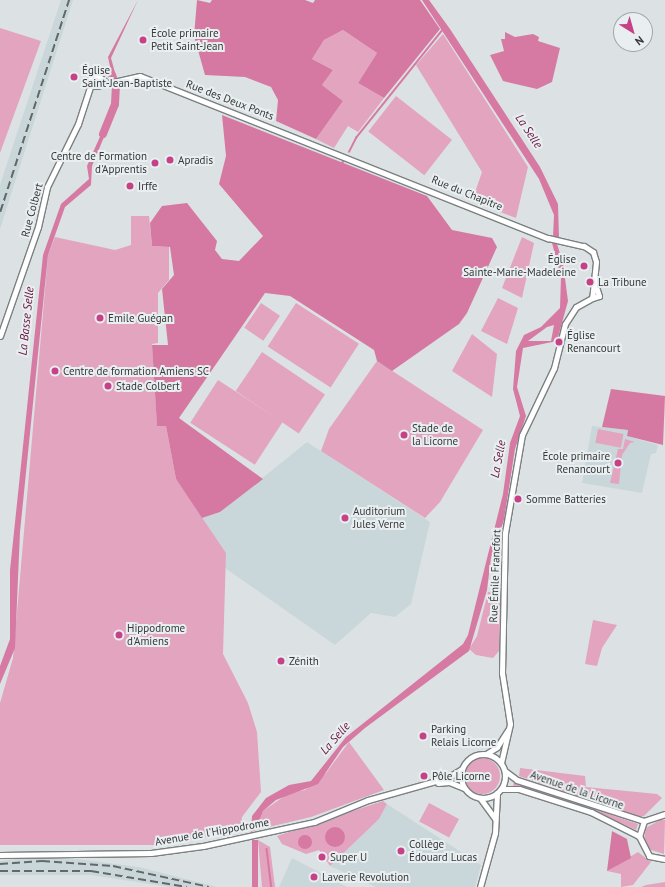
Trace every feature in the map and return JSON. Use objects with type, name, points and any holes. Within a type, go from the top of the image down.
[{"type":"street","points":[[94,85],[93,75],[109,82]]},
{"type":"street","name":"Rue des Deux Ponts","points":[[94,85],[140,76],[345,155]]},
{"type":"street","points":[[94,85],[100,79]]},
{"type":"street","name":"Rue Colbert","points":[[0,336],[27,262],[47,187],[78,124],[88,91],[94,85]]},
{"type":"street","name":"Rue du Chapitre","points":[[345,155],[552,240],[582,246],[594,254],[595,291]]},
{"type":"street","name":"Rue Émile Francfort","points":[[501,763],[509,727],[502,663],[505,534],[522,435],[554,368],[568,318],[576,307],[592,298],[598,297],[595,291]]},
{"type":"street","points":[[496,823],[480,798],[464,788],[462,769],[473,756],[486,754],[497,747],[509,727]]},
{"type":"street","points":[[480,887],[496,823],[499,791],[505,771],[501,763],[486,754]]},
{"type":"street","name":"Avenue de l'Hippodrome","points":[[421,786],[462,769]]},
{"type":"street","name":"Avenue de la Licorne","points":[[505,771],[517,780],[644,821]]},
{"type":"street","name":"Avenue de l'Hippodrome","points":[[0,855],[151,853],[259,834],[314,822],[368,800],[421,786],[448,782],[464,788]]},
{"type":"street","name":"Avenue de la Licorne","points":[[499,791],[519,788],[591,812],[639,836]]},
{"type":"street","points":[[480,798],[499,791]]},
{"type":"street","points":[[665,814],[644,821],[639,836],[648,856],[665,859]]},
{"type":"shaded area","points":[[61,0],[73,0],[0,229],[0,185]]},
{"type":"shaded area","points":[[138,0],[111,58],[117,80],[113,81],[108,57]]},
{"type":"shaded area","points":[[197,0],[210,3],[212,0],[305,0],[313,3],[315,0],[420,0],[440,29],[384,98],[358,83],[377,53],[343,30],[324,40],[312,59],[333,70],[322,85],[343,101],[316,139],[276,121],[278,100],[271,87],[245,77],[205,75],[194,36]]},
{"type":"shaded area","points":[[422,0],[429,0],[450,29],[540,167],[558,204],[559,238],[553,237],[554,215],[539,179]]},
{"type":"shaded area","points":[[0,28],[41,41],[0,153]]},
{"type":"shaded area","points":[[343,30],[377,53],[358,83],[384,98],[358,132],[348,126],[334,148],[316,139],[343,101],[322,85],[333,70],[312,59],[324,40]]},
{"type":"shaded area","points":[[505,32],[515,37],[533,34],[539,37],[538,41],[560,48],[552,82],[537,89],[503,81],[490,55],[504,51],[501,39],[505,39]]},
{"type":"shaded area","points":[[443,34],[528,167],[516,218],[472,201],[482,172],[416,65]]},
{"type":"shaded area","points":[[396,96],[452,140],[424,175],[368,131]]},
{"type":"shaded area","points":[[222,115],[427,196],[452,230],[492,238],[497,247],[467,313],[459,324],[392,371],[377,361],[374,350],[290,296],[265,293],[179,418],[263,479],[220,512],[202,518],[176,479],[166,426],[157,426],[152,345],[168,345],[162,289],[174,275],[170,247],[152,246],[150,223],[162,206],[187,203],[217,241],[215,250],[222,259],[239,261],[263,236],[219,184],[226,156]]},
{"type":"shaded area","points":[[106,123],[109,125],[92,166],[91,185],[65,207],[48,255],[20,532],[15,648],[0,684],[0,666],[10,639],[10,570],[43,255],[61,204],[89,179],[87,166]]},
{"type":"shaded area","name":"Hippodrome d'Amiens","points":[[131,216],[149,216],[152,246],[169,247],[169,280],[158,293],[158,343],[152,344],[157,425],[166,426],[176,479],[226,553],[223,654],[248,703],[257,732],[261,792],[242,817],[240,832],[157,845],[0,845],[0,703],[13,658],[48,255],[55,237],[115,250],[131,245]]},
{"type":"shaded area","points":[[522,237],[534,243],[522,298],[502,288]]},
{"type":"shaded area","points":[[552,243],[557,244],[563,263],[568,301],[557,341],[523,348],[517,387],[526,416],[515,449],[504,520],[491,558],[487,590],[469,651],[365,728],[343,747],[318,784],[276,800],[263,811],[256,830],[251,832],[252,816],[266,798],[289,785],[311,781],[346,737],[463,644],[468,635],[503,494],[510,443],[520,416],[513,389],[516,351],[524,335],[541,327],[560,308],[561,277]],"holes":[[[554,325],[551,341],[528,341],[547,327]]]},
{"type":"shaded area","points":[[498,298],[518,308],[507,344],[481,331]]},
{"type":"shaded area","points":[[261,303],[280,316],[263,341],[244,328]]},
{"type":"shaded area","points":[[296,303],[359,344],[331,387],[268,347]]},
{"type":"shaded area","points":[[472,334],[497,354],[492,397],[452,371]]},
{"type":"shaded area","points":[[262,352],[325,394],[299,433],[236,391]]},
{"type":"shaded area","name":"Stade de la Licorne","points":[[377,361],[483,430],[440,502],[425,518],[321,451],[329,429]]},
{"type":"shaded area","points":[[218,380],[283,422],[255,465],[190,423]]},
{"type":"shaded area","points":[[611,389],[665,396],[663,445],[627,436],[628,430],[602,427]]},
{"type":"shaded area","name":"École primaire Renancourt","points":[[592,426],[628,430],[627,436],[658,445],[656,453],[651,454],[642,493],[582,483]]},
{"type":"shaded area","points":[[598,429],[624,434],[621,448],[595,443]]},
{"type":"shaded area","points":[[625,439],[635,442],[630,443],[622,455],[619,484],[610,483],[618,449],[623,449]]},
{"type":"shaded area","points":[[307,442],[430,522],[411,604],[395,617],[371,613],[335,645],[225,568],[226,553],[202,518],[220,512]]},
{"type":"shaded area","points":[[501,591],[499,651],[493,658],[476,655],[469,649],[477,636],[488,592]]},
{"type":"shaded area","points":[[593,620],[617,625],[602,648],[597,666],[585,664]]},
{"type":"shaded area","points":[[349,742],[384,790],[311,817],[256,830],[263,811],[289,793],[305,790],[326,773]]},
{"type":"shaded area","points":[[486,758],[495,763],[499,769],[499,783],[495,789],[486,794],[478,794],[469,789],[465,783],[464,772],[469,763],[475,759]]},
{"type":"shaded area","points":[[520,768],[585,776],[586,787],[657,794],[662,798],[644,816],[633,817],[519,776]]},
{"type":"shaded area","points":[[514,782],[638,824],[636,830],[591,809],[513,786]]},
{"type":"shaded area","points":[[383,801],[387,804],[379,819],[330,866],[319,850],[306,854],[282,844],[277,836]]},
{"type":"shaded area","points":[[429,803],[459,819],[449,838],[419,822]]},
{"type":"shaded area","name":"Collège Édouard Lucas","points":[[387,804],[481,865],[475,887],[376,887],[330,866],[379,819]]},
{"type":"shaded area","points":[[660,820],[665,820],[664,854],[648,849],[644,839],[646,828]]},
{"type":"shaded area","points":[[335,827],[342,830],[345,837],[342,844],[335,847],[328,844],[325,837],[328,830]]},
{"type":"shaded area","points":[[612,831],[627,839],[631,858],[607,871]]},
{"type":"shaded area","points":[[305,835],[310,837],[312,842],[310,847],[305,849],[300,847],[298,842],[300,837]]},
{"type":"shaded area","points":[[252,840],[258,840],[258,887],[252,887]]},
{"type":"shaded area","points":[[258,840],[270,847],[275,887],[262,887]]},
{"type":"shaded area","points":[[638,852],[651,862],[633,885],[621,887],[621,874],[607,871]]},
{"type":"shaded area","points":[[292,858],[298,861],[347,887],[279,887]]},
{"type":"shaded area","points":[[16,859],[77,859],[139,867],[217,887],[170,887],[90,875],[0,875],[0,861]]},
{"type":"shaded area","points":[[665,882],[665,887],[641,887],[646,885]]},
{"type":"waterway","points":[[349,152],[356,138],[444,28]]},
{"type":"waterway","name":"La Basse Selle","points":[[103,134],[115,104],[116,87],[112,75]]},
{"type":"waterway","points":[[317,194],[343,162]]},
{"type":"waterway","points":[[267,849],[272,887]]},
{"type":"railway","points":[[0,212],[69,0]]},
{"type":"railway","points":[[0,864],[42,861],[113,866],[209,887]]},
{"type":"railway","points":[[0,871],[91,871],[187,887]]},
{"type":"place","name":"École primaire Petit Saint-Jean","points":[[143,40]]},
{"type":"place","name":"Église Saint-Jean-Baptiste","points":[[74,77]]},
{"type":"place","name":"Apradis","points":[[170,160]]},
{"type":"place","name":"Centre de Formation d'Apprentis","points":[[155,163]]},
{"type":"place","name":"Irffe","points":[[130,186]]},
{"type":"place","name":"Église Sainte-Marie-Madeleine","points":[[584,266]]},
{"type":"place","name":"La Tribune","points":[[590,282]]},
{"type":"place","name":"Emile Guégan","points":[[100,318]]},
{"type":"place","name":"Église Renancourt","points":[[559,342]]},
{"type":"place","name":"Centre de formation Amiens SC","points":[[55,371]]},
{"type":"place","name":"Stade Colbert","points":[[108,386]]},
{"type":"place","name":"Stade de la Licorne","points":[[404,435]]},
{"type":"place","name":"École primaire Renancourt","points":[[618,463]]},
{"type":"place","name":"Somme Batteries","points":[[518,499]]},
{"type":"place","name":"Auditorium Jules Verne","points":[[345,518]]},
{"type":"place","name":"Hippodrome d'Amiens","points":[[119,635]]},
{"type":"place","name":"Zénith","points":[[281,661]]},
{"type":"place","name":"Parking Relais Licorne","points":[[423,736]]},
{"type":"place","name":"Pôle Licorne","points":[[424,776]]},
{"type":"place","name":"Collège Édouard Lucas","points":[[401,851]]},
{"type":"place","name":"Super U","points":[[322,857]]},
{"type":"place","name":"Laverie Revolution","points":[[314,877]]},
{"type":"water label","name":"La Selle","points":[[529,131]]},
{"type":"water label","name":"La Selle","points":[[498,459]]},
{"type":"water label","name":"La Selle","points":[[335,738]]}]
